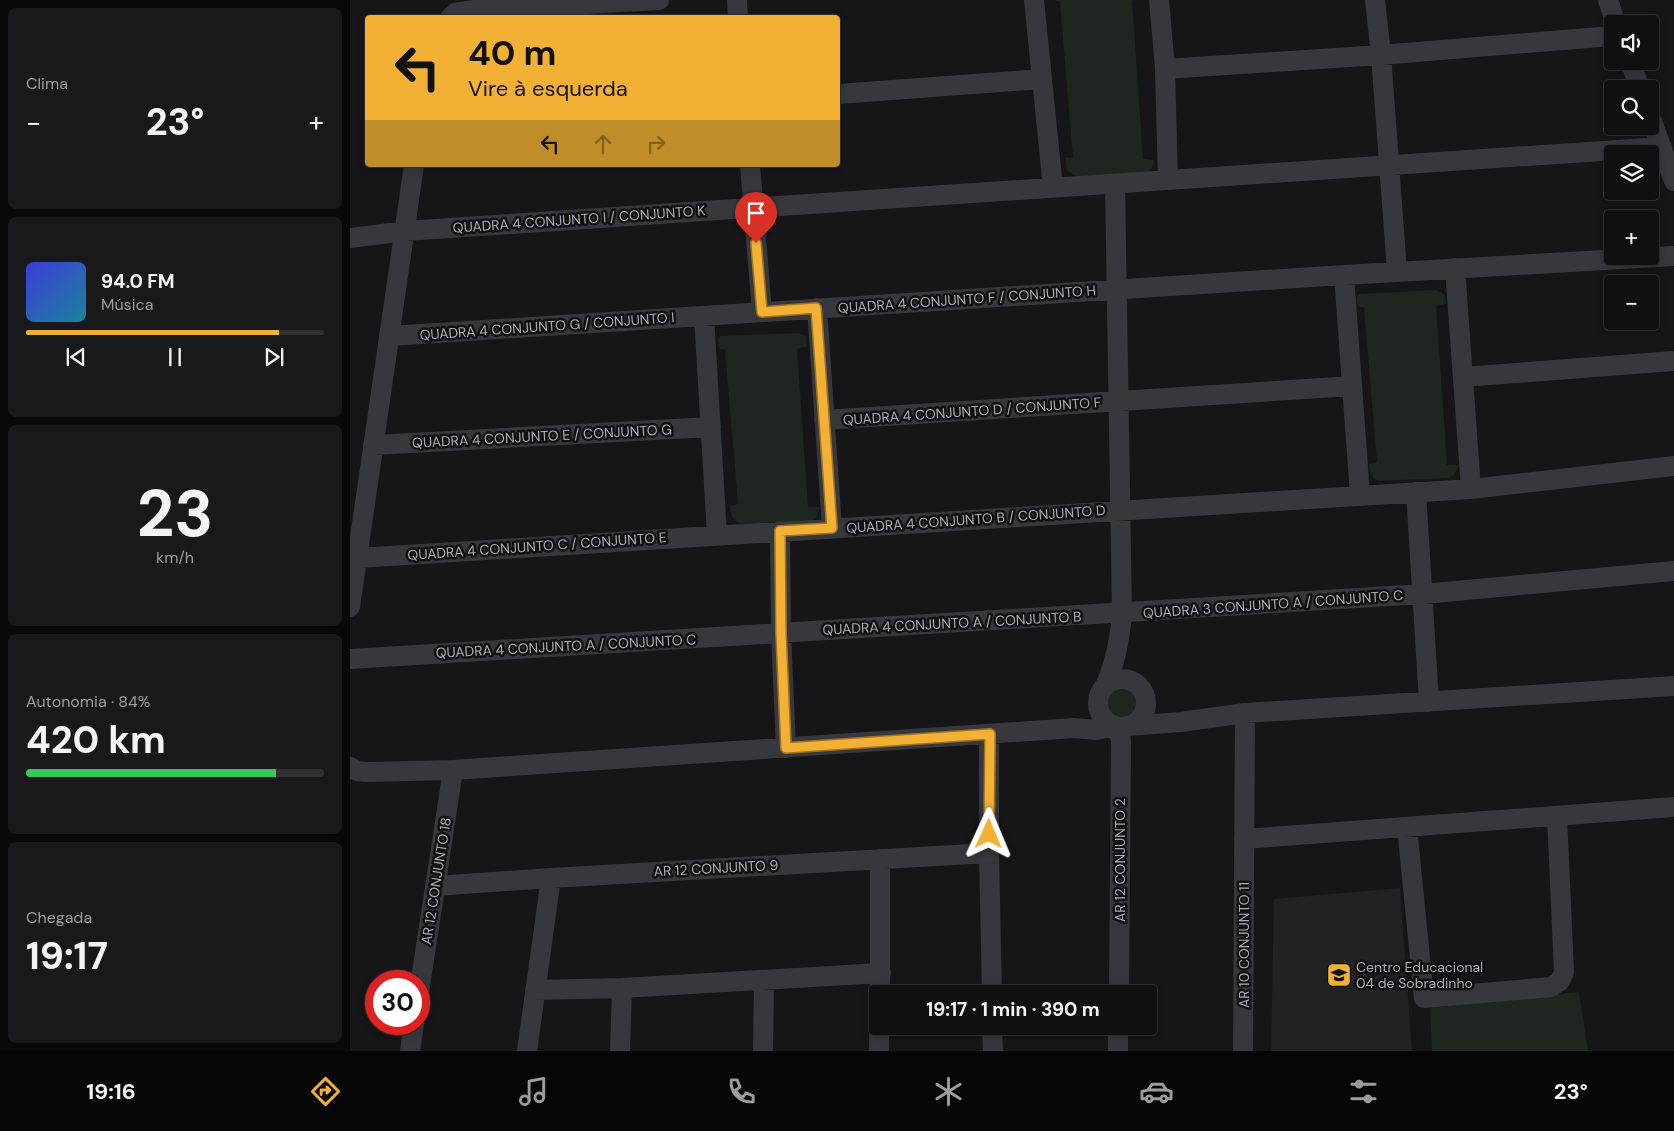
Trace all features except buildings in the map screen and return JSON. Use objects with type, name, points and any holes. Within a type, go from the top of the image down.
[{"type":"street","points":[[453,15],[474,10],[659,0]]},
{"type":"street","points":[[737,0],[738,15]]},
{"type":"street","points":[[1034,0],[1053,188]]},
{"type":"street","points":[[1159,0],[1165,69],[1168,180]]},
{"type":"street","points":[[1374,0],[1381,55],[1397,272]]},
{"type":"street","points":[[1608,0],[1613,15]]},
{"type":"street","points":[[1165,69],[1381,55],[1604,37]]},
{"type":"street","points":[[840,94],[1042,79]]},
{"type":"street","points":[[1657,135],[1674,181]]},
{"type":"street","name":"QUADRA 4 CONJUNTO I / CONJUNTO K","points":[[350,238],[405,231],[1662,147]]},
{"type":"street","points":[[350,607],[414,167]]},
{"type":"street","points":[[750,167],[762,312]]},
{"type":"street","points":[[1074,728],[1089,719],[1094,713],[1111,672],[1120,641],[1122,613],[1115,184]]},
{"type":"street","name":"QUADRA 4 CONJUNTO F / CONJUNTO H","points":[[762,312],[1344,274],[1674,256]]},
{"type":"street","points":[[1455,268],[1471,489]]},
{"type":"street","points":[[1344,274],[1360,495]]},
{"type":"street","points":[[816,308],[832,528]]},
{"type":"street","name":"QUADRA 4 CONJUNTO G / CONJUNTO I","points":[[389,336],[762,312]]},
{"type":"street","points":[[704,316],[717,535]]},
{"type":"street","points":[[1463,377],[1674,362]]},
{"type":"street","name":"QUADRA 4 CONJUNTO D / CONJUNTO F","points":[[824,420],[1352,386]]},
{"type":"street","name":"QUADRA 4 CONJUNTO E / CONJUNTO G","points":[[373,446],[711,427]]},
{"type":"street","name":"QUADRA 4 CONJUNTO B / CONJUNTO D","points":[[780,531],[1471,489],[1674,466]]},
{"type":"street","points":[[1416,492],[1429,702]]},
{"type":"street","points":[[780,531],[781,633],[786,748]]},
{"type":"street","name":"QUADRA 4 CONJUNTO C / CONJUNTO E","points":[[358,558],[780,531]]},
{"type":"street","name":"QUADRA 3 CONJUNTO A / CONJUNTO C","points":[[1122,613],[1423,594],[1674,572]]},
{"type":"street","name":"QUADRA 4 CONJUNTO A / CONJUNTO B","points":[[781,633],[1122,613]]},
{"type":"street","name":"QUADRA 4 CONJUNTO A / CONJUNTO C","points":[[350,659],[781,633]]},
{"type":"street","points":[[1120,641],[1130,680]]},
{"type":"street","points":[[1117,679],[1130,680],[1142,689],[1146,704],[1140,719],[1121,726],[1104,718],[1098,704],[1102,692],[1117,679]]},
{"type":"street","points":[[350,767],[357,771],[366,772],[453,770],[1074,728],[1096,730],[1121,726],[1181,722],[1245,713],[1674,686]]},
{"type":"street","points":[[1146,704],[1165,718],[1181,722]]},
{"type":"street","name":"AR 10 CONJUNTO 11","points":[[1243,1051],[1245,713]]},
{"type":"street","name":"AR 12 CONJUNTO 2","points":[[1119,985],[1121,726]]},
{"type":"street","points":[[990,734],[988,854],[992,985]]},
{"type":"street","points":[[350,754],[350,759]]},
{"type":"street","name":"AR 12 CONJUNTO 18","points":[[422,970],[453,770]]},
{"type":"street","points":[[1244,839],[1674,807]]},
{"type":"street","points":[[1407,827],[1424,998],[1551,987],[1560,981],[1564,972],[1557,816]]},
{"type":"street","name":"AR 12 CONJUNTO 9","points":[[435,886],[988,854]]},
{"type":"street","points":[[880,859],[880,985]]},
{"type":"street","points":[[527,1051],[551,878]]},
{"type":"street","points":[[535,990],[622,988],[881,973]]},
{"type":"street","points":[[762,1051],[764,980]]},
{"type":"street","points":[[620,1051],[622,988]]},
{"type":"street","points":[[410,1051],[412,1035]]},
{"type":"street","points":[[879,1035],[879,1051]]},
{"type":"street","points":[[992,1035],[993,1051]]},
{"type":"street","points":[[1118,1035],[1118,1051]]},
{"type":"shaded area","points":[[1054,0],[1135,0],[1132,1],[1143,159],[1154,160],[1150,171],[1146,173],[1078,176],[1067,170],[1065,158],[1073,157],[1060,2]]},
{"type":"shaded area","points":[[1436,290],[1444,294],[1446,304],[1436,306],[1447,465],[1458,465],[1457,469],[1449,478],[1378,481],[1372,476],[1369,467],[1369,464],[1377,462],[1364,307],[1359,307],[1357,297],[1359,294]]},
{"type":"shaded area","points":[[798,333],[806,336],[807,346],[797,349],[808,507],[819,507],[818,514],[811,521],[743,524],[735,520],[730,510],[730,506],[738,504],[725,350],[720,349],[718,341],[721,336]]},
{"type":"shaded area","points":[[1124,686],[1130,687],[1139,694],[1141,698],[1140,709],[1134,719],[1113,719],[1107,709],[1107,699],[1109,694]]},
{"type":"shaded area","name":"Centro Educacional 04 de Sobradinho","points":[[1400,888],[1412,1051],[1271,1051],[1274,899]]},
{"type":"shaded area","points":[[1579,992],[1588,1051],[1432,1051],[1430,1008]]},
{"type":"place","name":"Centro Educacional 04 de Sobradinho","points":[[1339,975]]},
{"type":"route","points":[[756,243],[762,312],[816,308],[832,528],[780,531],[781,633],[786,748],[990,734],[989,834]]}]
